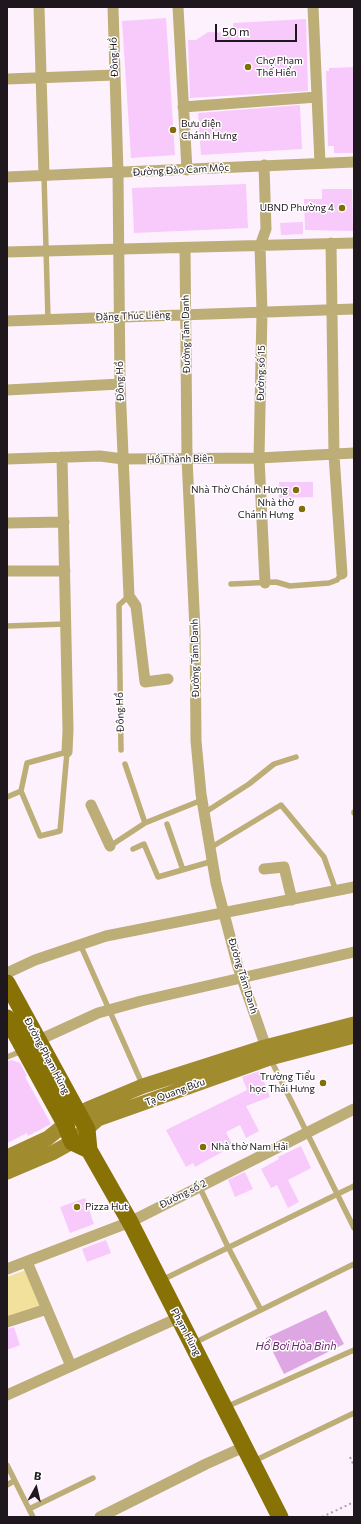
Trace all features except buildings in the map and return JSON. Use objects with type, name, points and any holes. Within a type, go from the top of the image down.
[{"type":"main road","name":"Đường Phạm Hùng","points":[[7,983],[87,1129]]},
{"type":"main road","name":"Đường Phạm Hùng","points":[[7,1018],[65,1124]]},
{"type":"main road","name":"Tạ Quang Bửu","points":[[7,1157],[37,1144],[78,1114],[143,1086],[268,1052],[354,1024]]},
{"type":"main road","name":"Tạ Quang Bửu","points":[[7,1172],[54,1152],[72,1142],[98,1119],[268,1052],[354,1036]]},
{"type":"main road","points":[[65,1124],[72,1142],[89,1150]]},
{"type":"main road","name":"Phạm Hùng","points":[[87,1129],[89,1150],[130,1222],[280,1517]]},
{"type":"street","points":[[38,7],[44,175]]},
{"type":"street","name":"Đông Hồ","points":[[113,7],[120,249],[120,384],[129,596]]},
{"type":"street","points":[[178,7],[186,170]]},
{"type":"street","points":[[313,7],[320,164]]},
{"type":"street","points":[[7,79],[115,75]]},
{"type":"street","points":[[183,107],[316,97]]},
{"type":"street","name":"Đường Đào Cam Mộc","points":[[7,177],[354,162]]},
{"type":"street","name":"Đường số 15","points":[[264,165],[266,229],[260,246],[262,312],[259,458],[265,583]]},
{"type":"street","points":[[331,243],[334,309],[334,455],[342,574]]},
{"type":"street","points":[[7,252],[354,243]]},
{"type":"street","name":"Đường Tám Danh","points":[[185,248],[187,458],[195,630],[196,741],[202,800],[210,848],[224,913],[242,979],[268,1052]]},
{"type":"street","name":"Đặng Thúc Liêng","points":[[7,321],[354,309]]},
{"type":"street","points":[[7,390],[120,384]]},
{"type":"street","name":"Hồ Thành Biên","points":[[7,459],[100,456],[123,459],[259,458],[354,453]]},
{"type":"street","points":[[62,457],[68,730],[67,752]]},
{"type":"street","points":[[7,523],[64,522]]},
{"type":"street","points":[[7,571],[65,571]]},
{"type":"street","points":[[129,596],[136,606],[145,682],[168,679]]},
{"type":"street","points":[[90,805],[110,846]]},
{"type":"street","points":[[264,869],[284,867],[292,900]]},
{"type":"street","points":[[7,973],[36,960],[106,936],[354,887]]},
{"type":"street","points":[[39,1040],[76,1022],[109,1010],[141,1001],[242,979],[354,952]]},
{"type":"street","name":"Đường số 2","points":[[7,1269],[130,1222],[354,1109]]},
{"type":"street","points":[[27,1262],[71,1366]]},
{"type":"street","points":[[7,1322],[47,1309]]},
{"type":"street","points":[[7,1394],[178,1318]]},
{"type":"street","points":[[100,1517],[119,1513],[206,1464],[249,1454]]},
{"type":"lane","points":[[44,175],[48,320]]},
{"type":"lane","points":[[231,584],[276,582],[290,586],[329,583],[337,580],[342,574]]},
{"type":"lane","name":"Đông Hồ","points":[[121,750],[119,605],[129,596]]},
{"type":"lane","points":[[7,626],[66,624]]},
{"type":"lane","points":[[67,752],[60,831],[40,836],[22,791],[27,764],[67,752]]},
{"type":"lane","points":[[204,813],[249,784],[274,764],[296,757]]},
{"type":"lane","points":[[125,764],[145,823]]},
{"type":"lane","points":[[7,797],[22,791]]},
{"type":"lane","points":[[110,846],[145,823],[202,800]]},
{"type":"lane","points":[[210,848],[281,805],[324,857],[336,891]]},
{"type":"lane","points":[[167,824],[183,870]]},
{"type":"lane","points":[[132,849],[144,844],[158,877],[213,861]]},
{"type":"lane","points":[[80,944],[143,1086]]},
{"type":"lane","points":[[7,1057],[25,1050]]},
{"type":"lane","points":[[268,1052],[306,1133],[354,1228]]},
{"type":"lane","points":[[199,1186],[228,1247],[261,1310]]},
{"type":"lane","points":[[160,1280],[354,1186]]},
{"type":"lane","points":[[192,1344],[354,1264]]},
{"type":"lane","points":[[225,1407],[354,1350]]},
{"type":"lane","points":[[249,1454],[354,1413]]},
{"type":"lane","points":[[7,1465],[33,1517]]},
{"type":"lane","points":[[29,1509],[93,1478]]},
{"type":"lane","points":[[7,1484],[14,1481]]},
{"type":"path","points":[[350,1457],[354,1466]]},
{"type":"path","points":[[322,1517],[354,1502]]},
{"type":"shaded area","points":[[26,1270],[45,1305],[7,1318],[7,1277]]},
{"type":"water","name":"Hồ Bơi Hòa Bình","points":[[326,1310],[344,1344],[284,1374],[266,1338]]},
{"type":"place","name":"Chợ Phạm Thế Hiển","points":[[248,67]]},
{"type":"place","name":"Bưu điện Chánh Hưng","points":[[173,130]]},
{"type":"place","name":"UBND Phường 4","points":[[342,208]]},
{"type":"place","name":"Nhà Thờ Chánh Hưng","points":[[296,490]]},
{"type":"place","name":"Nhà thờ Chánh Hưng","points":[[302,509]]},
{"type":"place","name":"Trường Tiểu học Thái Hưng","points":[[323,1083]]},
{"type":"place","name":"Nhà thờ Nam Hải","points":[[203,1147]]},
{"type":"place","name":"Pizza Hut","points":[[77,1207]]}]
